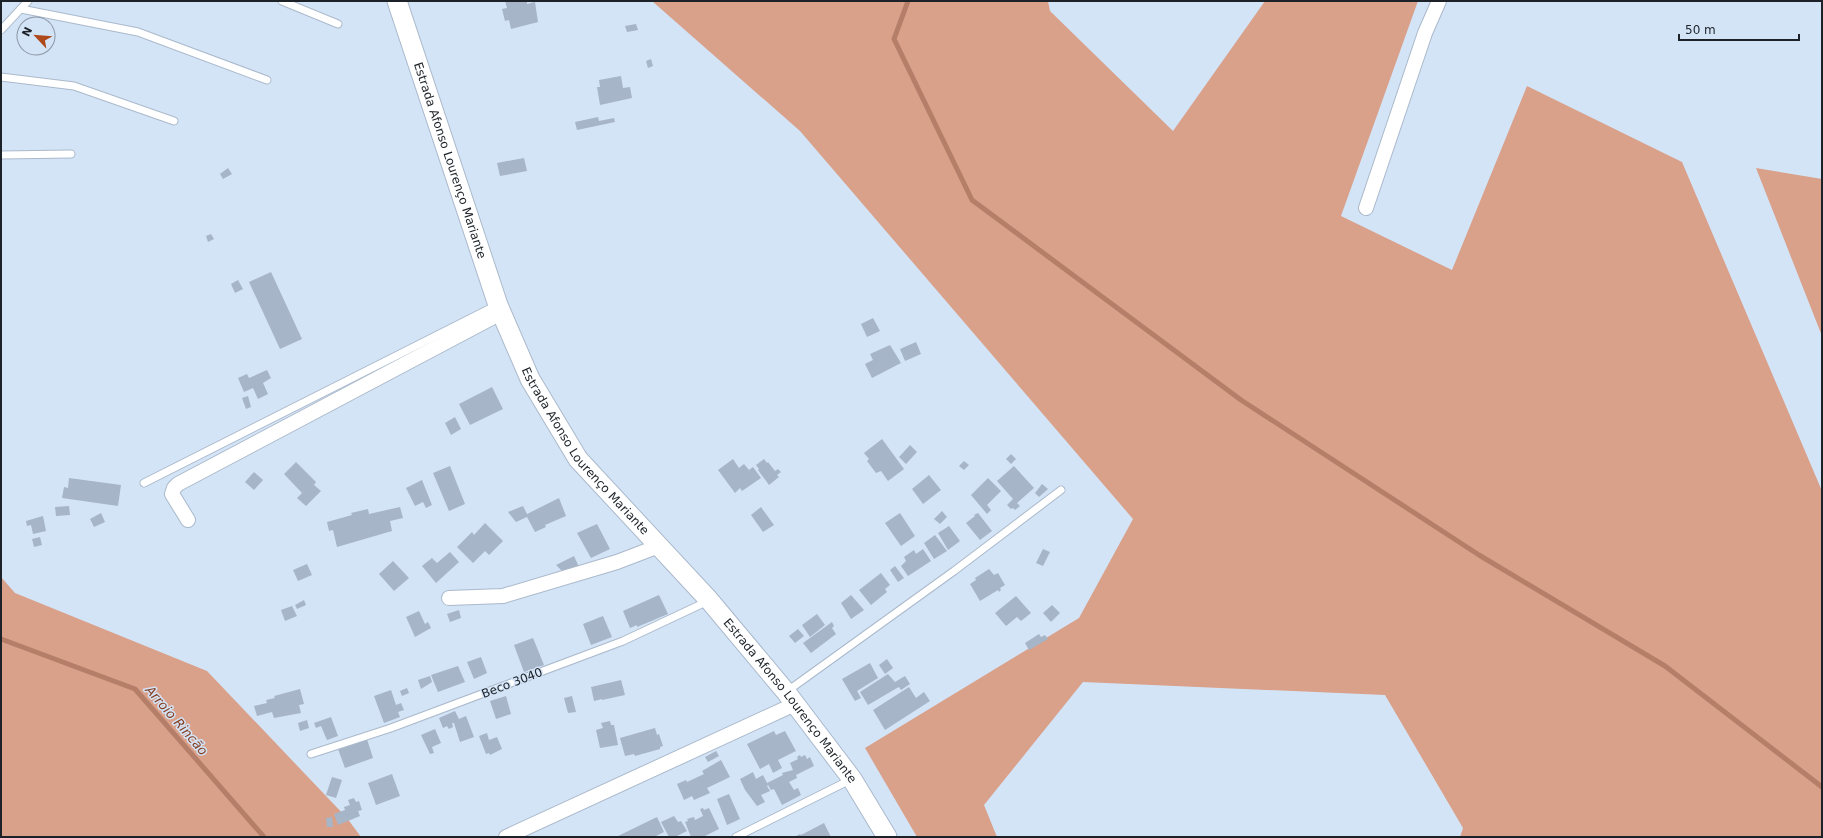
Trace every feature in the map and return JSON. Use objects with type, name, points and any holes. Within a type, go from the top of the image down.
[{"type":"main road","name":"Estrada Afonso Lourenço Mariante","points":[[397,1],[499,309],[530,379],[578,459],[709,600],[790,698],[852,779],[887,837]]},
{"type":"street","points":[[1366,208],[1425,33],[1439,1]]},
{"type":"street","points":[[188,520],[172,494],[174,488],[178,484],[499,309]]},
{"type":"street","points":[[450,598],[503,596],[618,562],[659,546]]},
{"type":"street","points":[[506,837],[790,698]]},
{"type":"lane","points":[[1,30],[28,1]]},
{"type":"lane","points":[[282,1],[338,24]]},
{"type":"lane","points":[[21,9],[138,32],[267,80]]},
{"type":"lane","points":[[1,77],[74,86],[174,120]]},
{"type":"lane","points":[[1,155],[71,154]]},
{"type":"lane","points":[[144,483],[499,309]]},
{"type":"lane","points":[[790,698],[1061,490]]},
{"type":"lane","name":"Beco 3040","points":[[311,754],[391,728],[623,641],[709,600]]},
{"type":"lane","points":[[736,837],[852,779]]},
{"type":"shaded area","points":[[652,1],[1048,1],[1050,11],[1173,131],[1265,1],[1418,1],[1341,216],[1452,270],[1527,86],[1682,162],[1822,491],[1822,837],[1460,837],[1463,828],[1385,695],[1083,682],[984,805],[997,837],[917,837],[865,748],[1079,618],[1133,519],[800,131]]},
{"type":"shaded area","points":[[1756,168],[1822,179],[1822,336]]},
{"type":"shaded area","points":[[1,577],[15,593],[207,671],[347,818],[361,837],[1,837]]},
{"type":"building","points":[[505,1],[527,1],[527,4],[535,2],[538,22],[511,29],[509,20],[505,21],[502,9],[507,8]]},
{"type":"building","points":[[636,24],[638,30],[627,32],[625,26]]},
{"type":"building","points":[[651,59],[653,66],[648,68],[646,61]]},
{"type":"building","points":[[621,76],[623,88],[630,87],[632,98],[600,105],[597,87],[600,87],[599,80]]},
{"type":"building","points":[[598,117],[599,121],[614,118],[615,122],[577,130],[575,122]]},
{"type":"building","points":[[524,158],[527,171],[500,176],[497,163]]},
{"type":"building","points":[[228,168],[232,174],[223,179],[220,174]]},
{"type":"building","points":[[211,234],[214,239],[208,242],[206,236]]},
{"type":"building","points":[[271,272],[302,339],[280,349],[249,282]]},
{"type":"building","points":[[238,280],[243,289],[235,293],[231,284]]},
{"type":"building","points":[[873,318],[880,331],[867,337],[861,324]]},
{"type":"building","points":[[916,342],[921,354],[905,361],[900,349]]},
{"type":"building","points":[[890,345],[901,363],[872,378],[865,364],[873,360],[870,354]]},
{"type":"building","points":[[267,370],[271,378],[263,383],[268,394],[258,399],[253,388],[244,392],[238,378],[247,374],[249,378]]},
{"type":"building","points":[[492,387],[503,409],[470,425],[459,404]]},
{"type":"building","points":[[248,396],[251,407],[246,409],[242,398]]},
{"type":"building","points":[[455,417],[461,429],[451,435],[445,423]]},
{"type":"building","points":[[882,439],[904,469],[888,481],[881,471],[876,473],[867,461],[869,459],[864,453]]},
{"type":"building","points":[[910,445],[917,452],[906,464],[899,457]]},
{"type":"building","points":[[1011,454],[1016,459],[1011,464],[1006,459]]},
{"type":"building","points":[[733,459],[739,468],[744,464],[749,470],[753,467],[761,478],[742,491],[740,488],[735,493],[718,470]]},
{"type":"building","points":[[764,459],[775,471],[778,469],[781,472],[777,475],[779,477],[769,485],[756,465]]},
{"type":"building","points":[[964,461],[969,465],[964,470],[959,466]]},
{"type":"building","points":[[296,462],[316,482],[314,485],[321,491],[306,506],[297,498],[302,493],[284,474]]},
{"type":"building","points":[[450,466],[465,504],[449,511],[433,473]]},
{"type":"building","points":[[1014,466],[1034,488],[1017,503],[1020,506],[1015,510],[1013,508],[1011,509],[1007,505],[1013,499],[997,481]]},
{"type":"building","points":[[254,472],[263,480],[254,490],[245,482]]},
{"type":"building","points":[[929,475],[941,490],[923,504],[912,489]]},
{"type":"building","points":[[69,478],[121,485],[118,506],[62,498],[64,487],[68,488]]},
{"type":"building","points":[[988,478],[1001,491],[987,505],[991,510],[987,514],[971,495]]},
{"type":"building","points":[[422,480],[432,505],[426,508],[423,502],[415,506],[406,488]]},
{"type":"building","points":[[1042,484],[1048,489],[1039,497],[1035,493]]},
{"type":"building","points":[[559,498],[566,516],[545,525],[546,527],[535,532],[527,517],[516,522],[508,512],[523,506],[527,514]]},
{"type":"building","points":[[69,506],[70,515],[56,516],[55,507]]},
{"type":"building","points":[[400,507],[403,518],[390,521],[392,531],[337,547],[333,530],[329,531],[327,522],[352,515],[351,513],[368,509],[369,514]]},
{"type":"building","points":[[761,507],[774,525],[763,532],[751,515]]},
{"type":"building","points":[[942,511],[947,517],[940,524],[934,519]]},
{"type":"building","points":[[101,513],[105,522],[94,527],[90,519]]},
{"type":"building","points":[[900,513],[915,536],[901,546],[885,523]]},
{"type":"building","points":[[978,513],[992,531],[980,540],[966,523]]},
{"type":"building","points":[[43,516],[46,531],[33,534],[31,525],[27,526],[26,521]]},
{"type":"building","points":[[485,523],[503,541],[489,555],[485,551],[473,563],[457,547],[472,532],[474,535]]},
{"type":"building","points":[[597,524],[610,549],[591,558],[577,533]]},
{"type":"building","points":[[949,526],[960,541],[948,550],[938,533]]},
{"type":"building","points":[[935,535],[947,551],[934,559],[924,543]]},
{"type":"building","points":[[40,537],[42,545],[34,547],[32,539]]},
{"type":"building","points":[[923,549],[931,561],[908,576],[901,566],[906,561],[904,557],[914,550],[916,554]]},
{"type":"building","points":[[1043,549],[1050,552],[1043,566],[1036,563]]},
{"type":"building","points":[[450,552],[459,562],[436,583],[422,566],[432,558],[437,563]]},
{"type":"building","points":[[574,556],[579,567],[565,574],[556,565]]},
{"type":"building","points":[[393,561],[409,578],[394,591],[379,574]]},
{"type":"building","points":[[307,564],[312,575],[298,581],[293,570]]},
{"type":"building","points":[[895,566],[904,578],[898,582],[890,570]]},
{"type":"building","points":[[989,569],[994,575],[998,573],[1005,585],[1000,588],[1001,590],[999,592],[998,590],[980,601],[970,584],[976,580],[975,578]]},
{"type":"building","points":[[881,573],[890,585],[885,589],[887,592],[871,605],[859,590]]},
{"type":"building","points":[[659,595],[668,614],[637,627],[637,625],[630,628],[623,611]]},
{"type":"building","points":[[851,595],[864,610],[851,619],[841,603]]},
{"type":"building","points":[[1016,596],[1031,613],[1021,621],[1017,617],[1006,626],[995,613]]},
{"type":"building","points":[[304,600],[306,605],[297,609],[295,605]]},
{"type":"building","points":[[1052,605],[1060,613],[1051,622],[1043,613]]},
{"type":"building","points":[[292,606],[297,616],[285,621],[281,610]]},
{"type":"building","points":[[459,610],[461,618],[450,622],[447,614]]},
{"type":"building","points":[[419,611],[425,624],[428,622],[431,628],[415,637],[406,617]]},
{"type":"building","points":[[817,614],[825,625],[810,637],[802,625]]},
{"type":"building","points":[[603,616],[612,637],[591,645],[583,624]]},
{"type":"building","points":[[832,622],[834,626],[832,628],[836,634],[811,653],[803,643]]},
{"type":"building","points":[[798,629],[804,636],[795,643],[789,636]]},
{"type":"building","points":[[1039,634],[1041,637],[1045,635],[1048,639],[1029,650],[1025,643]]},
{"type":"building","points":[[533,638],[544,665],[524,672],[514,645]]},
{"type":"building","points":[[481,657],[487,673],[474,679],[467,662]]},
{"type":"building","points":[[887,659],[893,668],[885,674],[879,665]]},
{"type":"building","points":[[870,663],[878,678],[857,691],[861,698],[855,701],[842,679]]},
{"type":"building","points":[[458,666],[465,682],[438,692],[431,675]]},
{"type":"building","points":[[888,674],[895,682],[905,676],[910,684],[901,690],[899,687],[897,688],[868,705],[860,692]]},
{"type":"building","points":[[430,676],[432,682],[421,689],[418,680]]},
{"type":"building","points":[[621,680],[625,695],[594,701],[591,687]]},
{"type":"building","points":[[909,687],[916,698],[924,692],[930,701],[885,730],[873,710]]},
{"type":"building","points":[[407,688],[409,693],[402,696],[400,691]]},
{"type":"building","points":[[300,689],[304,704],[299,705],[301,713],[274,718],[272,712],[257,716],[254,706],[267,703],[266,700],[275,698],[274,696]]},
{"type":"building","points":[[391,690],[396,705],[401,703],[404,710],[398,712],[400,717],[384,723],[374,696]]},
{"type":"building","points":[[506,696],[511,714],[496,719],[490,701]]},
{"type":"building","points":[[572,696],[576,712],[568,713],[564,698]]},
{"type":"building","points":[[455,711],[459,719],[466,716],[474,737],[460,742],[454,723],[452,723],[453,727],[449,729],[447,726],[443,728],[439,718]]},
{"type":"building","points":[[331,717],[338,736],[327,740],[321,726],[316,728],[314,723]]},
{"type":"building","points":[[307,720],[309,728],[300,731],[298,723]]},
{"type":"building","points":[[610,721],[611,725],[614,725],[618,745],[600,748],[596,730],[603,728],[601,723]]},
{"type":"building","points":[[655,728],[657,735],[659,734],[663,746],[660,747],[660,749],[635,756],[634,754],[625,756],[620,738]]},
{"type":"building","points":[[435,729],[441,743],[432,747],[434,753],[430,754],[421,735]]},
{"type":"building","points":[[774,731],[776,735],[785,731],[796,751],[778,760],[782,768],[773,773],[769,764],[760,769],[747,744]]},
{"type":"building","points":[[487,733],[489,740],[497,737],[502,749],[490,755],[489,753],[486,754],[479,736]]},
{"type":"building","points":[[367,739],[373,758],[345,768],[338,749]]},
{"type":"building","points":[[716,751],[719,756],[708,762],[705,757]]},
{"type":"building","points":[[800,755],[801,757],[805,755],[807,759],[810,757],[814,766],[796,775],[797,778],[789,782],[794,790],[798,788],[801,795],[782,805],[774,789],[771,790],[768,785],[767,786],[770,791],[761,795],[765,802],[757,806],[745,790],[740,779],[753,772],[756,779],[763,775],[767,783],[783,775],[782,773],[793,770],[790,763],[798,759],[797,757]]},
{"type":"building","points":[[721,760],[730,777],[707,788],[710,793],[694,800],[692,796],[684,800],[677,784],[686,780],[687,782],[704,774],[702,771]]},
{"type":"building","points":[[392,774],[400,796],[376,805],[368,783]]},
{"type":"building","points":[[332,777],[342,780],[336,798],[326,795]]},
{"type":"building","points":[[729,794],[740,819],[727,825],[717,799]]},
{"type":"building","points":[[354,798],[356,802],[359,801],[362,810],[358,811],[360,816],[338,825],[334,814],[345,810],[344,807],[350,805],[348,800]]},
{"type":"building","points":[[703,808],[704,810],[709,808],[719,829],[703,837],[691,837],[685,822],[688,821],[687,819],[694,817],[695,820],[703,816],[700,809]]},
{"type":"building","points":[[674,816],[678,822],[681,821],[687,831],[675,837],[669,837],[661,822]]},
{"type":"building","points":[[332,817],[333,827],[327,827],[326,818]]},
{"type":"building","points":[[657,817],[664,832],[654,837],[616,837]]},
{"type":"building","points":[[824,823],[831,837],[794,837],[800,834],[801,835]]},
{"type":"waterway","points":[[908,1],[894,39],[972,200],[1241,400],[1479,555],[1665,666],[1822,787]]},
{"type":"waterway","name":"Arroio Rincão","points":[[1,639],[135,689],[264,837]]}]
